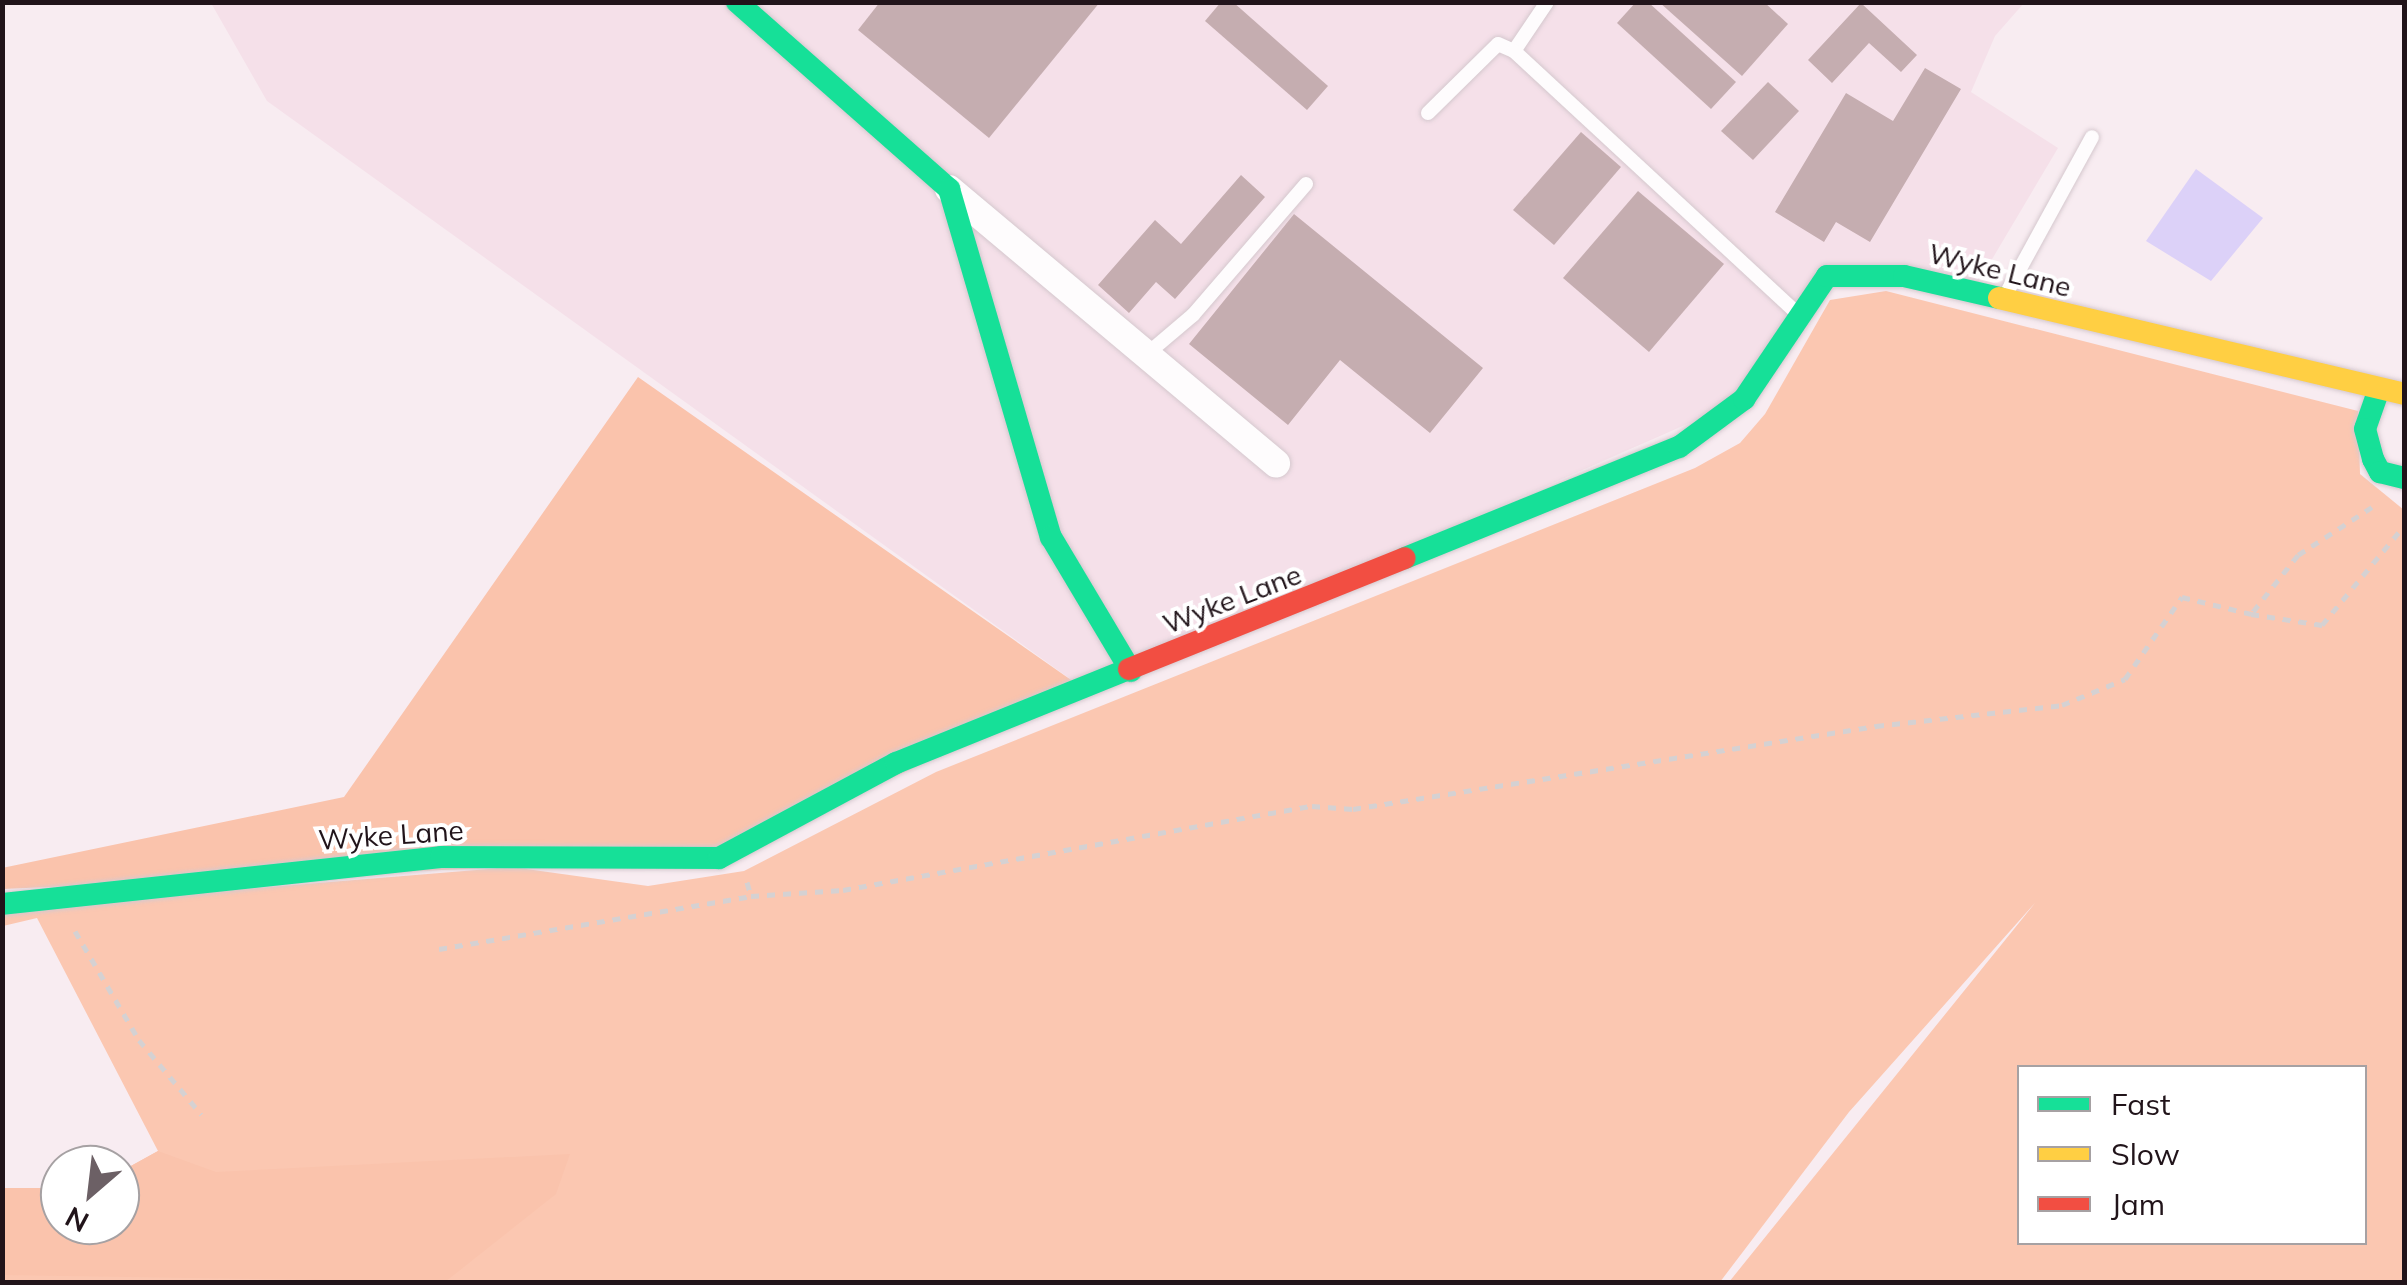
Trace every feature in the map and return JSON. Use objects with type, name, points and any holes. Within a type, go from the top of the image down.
[{"type":"street","points":[[738,2],[949,190],[1276,463]]},
{"type":"street","points":[[949,190],[1051,536],[1132,670]]},
{"type":"street","name":"Wyke Lane","points":[[2,904],[441,857],[588,864],[718,858],[896,763],[1679,447],[1744,399],[1827,276],[1904,276],[2404,394]]},
{"type":"street","points":[[2379,389],[2365,429],[2380,472],[2401,477]]},
{"type":"lane","points":[[1514,51],[1547,2]]},
{"type":"lane","points":[[1428,114],[1498,44],[1514,51],[1798,314]]},
{"type":"lane","points":[[2002,301],[2092,137]]},
{"type":"lane","points":[[1147,354],[1193,316],[1306,184]]},
{"type":"path","points":[[2251,614],[2286,566],[2385,500],[2401,477]]},
{"type":"path","points":[[438,948],[751,896],[1000,867],[1312,806],[1353,810],[2062,706],[2125,680],[2182,597],[2251,614],[2322,625],[2404,526]]},
{"type":"path","points":[[737,848],[751,896]]},
{"type":"path","points":[[56,898],[139,1040],[200,1114]]},
{"type":"shaded area","points":[[211,3],[2024,3],[1995,36],[1971,92],[2058,148],[1972,293],[1827,276],[1744,399],[1084,689],[267,101]]},
{"type":"shaded area","points":[[2196,169],[2263,218],[2211,281],[2146,241]]},
{"type":"shaded area","points":[[1886,291],[2358,411],[2360,474],[2404,510],[2404,1282],[1729,1282],[2035,903],[1849,1112],[1720,1282],[3,1282],[3,1188],[40,1188],[40,1245],[140,1245],[140,1161],[158,1151],[37,918],[3,926],[3,909],[512,867],[648,886],[744,871],[936,772],[1695,468],[1740,443],[1765,414],[1830,300]]},
{"type":"shaded area","points":[[638,377],[1084,689],[719,858],[3,889],[2,868],[344,797]]},
{"type":"shaded area","points":[[158,1151],[216,1172],[570,1154],[556,1194],[445,1282],[3,1275],[3,1188],[40,1188],[40,1245],[140,1245],[140,1161]]},
{"type":"building","points":[[880,2],[1100,2],[989,138],[858,30]]},
{"type":"building","points":[[1221,2],[1233,2],[1328,86],[1307,110],[1205,21]]},
{"type":"building","points":[[1636,2],[1648,2],[1736,82],[1711,109],[1617,23]]},
{"type":"building","points":[[1659,2],[1764,2],[1788,24],[1742,76]]},
{"type":"building","points":[[1861,3],[1917,55],[1901,72],[1869,43],[1832,83],[1808,60]]},
{"type":"building","points":[[1925,68],[1961,89],[1870,242],[1836,222],[1824,242],[1775,212],[1846,93],[1893,121]]},
{"type":"building","points":[[1768,82],[1799,111],[1753,160],[1721,131]]},
{"type":"building","points":[[1581,132],[1621,167],[1554,245],[1513,210]]},
{"type":"building","points":[[1241,175],[1265,197],[1175,299],[1156,282],[1129,313],[1098,285],[1155,220],[1181,244]]},
{"type":"building","points":[[1638,191],[1724,264],[1649,352],[1563,278]]},
{"type":"building","points":[[1294,214],[1483,368],[1430,433],[1340,360],[1288,425],[1189,344]]},
{"type":"traffic: fast","points":[[737,2],[949,189],[1051,537],[1131,671]]},
{"type":"traffic: fast","points":[[1405,558],[1679,447],[1744,399],[1827,276],[1904,276],[1999,298]]},
{"type":"traffic: fast","points":[[2379,389],[2365,429],[2373,459],[2380,472],[2404,478]]},
{"type":"traffic: fast","points":[[2,904],[441,857],[719,858],[896,763],[1129,669]]},
{"type":"traffic: slow","points":[[1999,298],[2404,394]]},
{"type":"traffic: jam","points":[[1129,669],[1405,558]]}]
